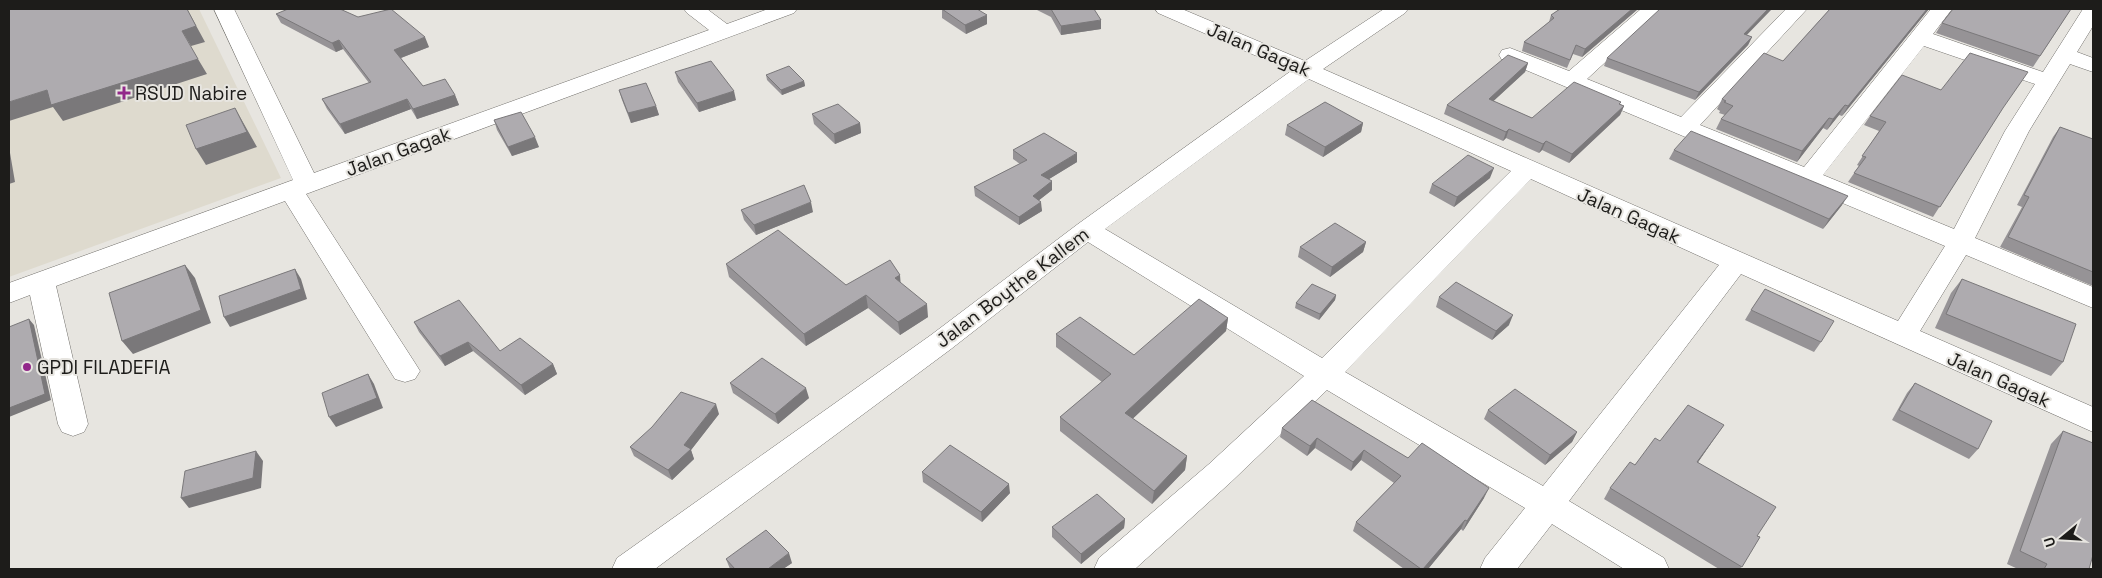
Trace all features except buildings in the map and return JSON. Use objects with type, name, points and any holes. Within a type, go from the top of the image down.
[{"type":"street","points":[[224,9],[299,187],[405,371]]},
{"type":"street","points":[[694,9],[724,31]]},
{"type":"street","name":"Jalan Gagak","points":[[9,293],[787,9]]},
{"type":"street","name":"Jalan Gagak","points":[[1165,9],[1307,70],[2093,420]]},
{"type":"street","name":"Jalan Boythe Kallem","points":[[629,569],[941,342],[1087,230],[1307,70],[1398,9]]},
{"type":"street","points":[[1572,80],[1653,9]]},
{"type":"street","points":[[1685,127],[1797,9]]},
{"type":"street","points":[[1903,336],[1960,242],[2017,132],[2093,9]]},
{"type":"street","points":[[1808,178],[1920,37],[1932,11]]},
{"type":"street","points":[[1920,37],[2048,81]]},
{"type":"street","points":[[1510,55],[2093,298]]},
{"type":"street","points":[[2064,55],[2093,65]]},
{"type":"street","points":[[1112,569],[1220,473],[1325,374],[1527,169]]},
{"type":"street","points":[[1087,230],[1325,374],[1547,504],[1652,569]]},
{"type":"street","points":[[1497,569],[1736,262]]},
{"type":"street","points":[[41,281],[73,424]]},
{"type":"shaded area","name":"RSUD Nabire","points":[[9,9],[199,9],[281,178],[9,277]]},
{"type":"place","name":"RSUD Nabire","points":[[124,93]]},
{"type":"place","name":"GPDI FILADEFIA","points":[[27,367]]}]
